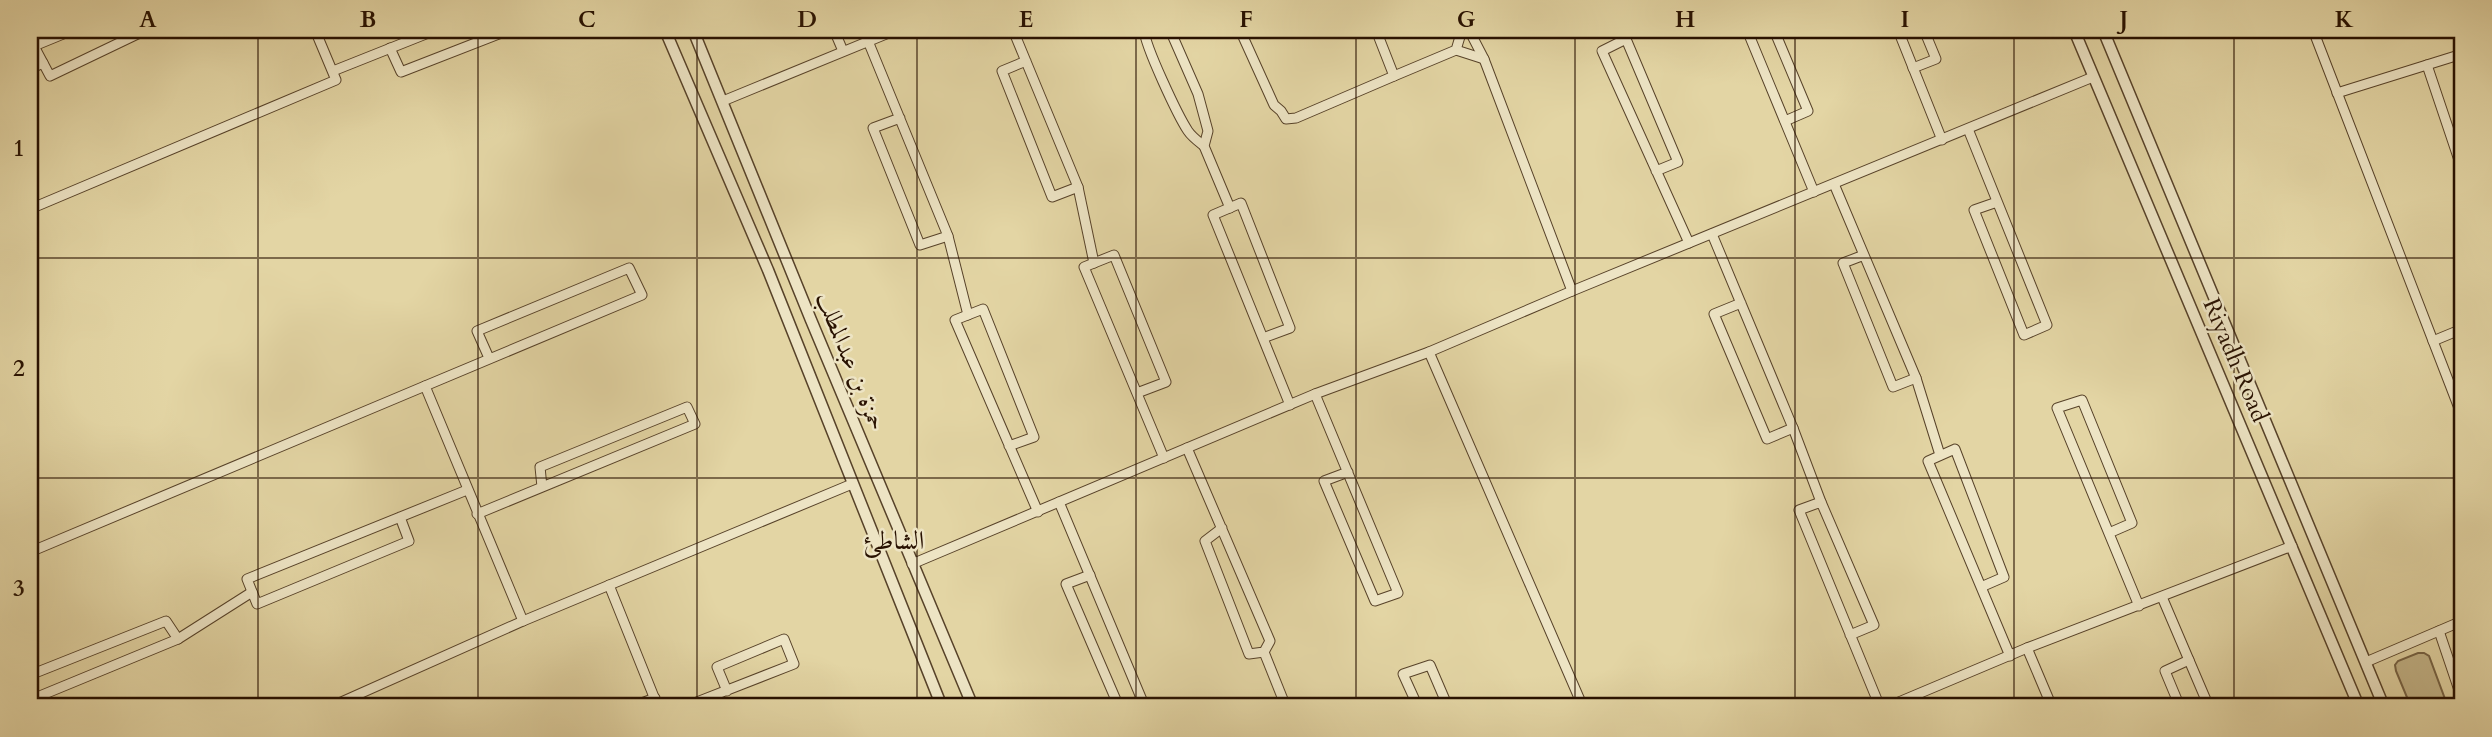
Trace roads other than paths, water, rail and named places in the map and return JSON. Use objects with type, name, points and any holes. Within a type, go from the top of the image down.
[{"type":"street","points":[[73,30],[34,46],[50,76],[146,30]]},
{"type":"street","points":[[30,209],[336,80],[315,30]]},
{"type":"street","points":[[333,71],[436,30]]},
{"type":"street","points":[[390,48],[401,72],[509,30]]},
{"type":"street","name":"حمزة بن عبدالمطلب","points":[[665,30],[768,270],[942,707]]},
{"type":"street","name":"حمزة بن عبدالمطلب","points":[[694,30],[811,320],[973,707]]},
{"type":"street","points":[[834,30],[843,51]]},
{"type":"street","points":[[723,100],[896,30]]},
{"type":"street","points":[[1013,30],[1078,187],[1094,263]]},
{"type":"street","points":[[1144,30],[1144,37],[1162,79],[1189,132],[1204,146],[1230,208]]},
{"type":"street","points":[[1170,30],[1198,94],[1208,131],[1204,146]]},
{"type":"street","points":[[1240,30],[1274,105],[1286,119],[1296,118],[1456,50],[1484,59]]},
{"type":"street","points":[[1376,30],[1394,76]]},
{"type":"street","points":[[1456,50],[1462,30]]},
{"type":"street","points":[[1469,30],[1484,59],[1572,291]]},
{"type":"street","points":[[1747,30],[1814,192]]},
{"type":"street","points":[[1774,30],[1808,111],[1785,121]]},
{"type":"street","points":[[1898,30],[1942,140]]},
{"type":"street","points":[[1913,68],[1936,59],[1924,30]]},
{"type":"street","name":"Riyadh Road","points":[[2074,30],[2358,707]]},
{"type":"street","points":[[2103,30],[2384,707]]},
{"type":"street","points":[[2313,30],[2462,416]]},
{"type":"street","points":[[1656,172],[1678,162],[1625,35],[1602,51],[1656,172],[1689,243]]},
{"type":"street","points":[[868,41],[948,236],[968,315]]},
{"type":"street","points":[[2337,93],[2462,54]]},
{"type":"street","points":[[1026,61],[1002,71],[1052,197],[1078,187]]},
{"type":"street","points":[[30,69],[43,63]]},
{"type":"street","points":[[2427,65],[2462,169]]},
{"type":"street","points":[[912,564],[1315,394],[1429,352],[2093,77]]},
{"type":"street","points":[[900,118],[873,128],[919,245],[948,236]]},
{"type":"street","points":[[1968,129],[2047,325],[2024,335],[1974,210],[1997,202]]},
{"type":"street","points":[[1834,184],[1916,378],[1940,455]]},
{"type":"street","points":[[1263,338],[1290,328],[1241,203],[1213,215],[1290,405]]},
{"type":"street","points":[[1712,234],[1874,625],[1850,635]]},
{"type":"street","points":[[1137,393],[1166,382],[1114,255],[1084,267],[1164,458]]},
{"type":"street","points":[[1864,255],[1843,263],[1893,387],[1916,378]]},
{"type":"street","points":[[30,552],[642,295],[629,268],[477,331],[489,358]]},
{"type":"street","points":[[768,270],[791,269]]},
{"type":"street","points":[[1741,303],[1714,314],[1767,439],[1793,428]]},
{"type":"street","points":[[1009,446],[1034,437],[983,309],[955,320],[1009,446],[1038,512]]},
{"type":"street","points":[[788,321],[811,320]]},
{"type":"street","points":[[2433,341],[2462,329]]},
{"type":"street","points":[[1429,352],[1583,707]]},
{"type":"street","points":[[425,386],[523,621]]},
{"type":"street","points":[[1315,394],[1348,472],[1398,593],[1375,601],[1324,481],[1348,472]]},
{"type":"street","points":[[2109,533],[2132,523],[2082,400],[2057,408],[2139,606]]},
{"type":"street","points":[[477,514],[695,424],[687,407],[540,467],[542,487]]},
{"type":"street","points":[[1187,448],[1270,641],[1264,652]]},
{"type":"street","points":[[1981,587],[2004,577],[1955,449],[1928,461],[2010,656]]},
{"type":"street","points":[[330,707],[523,621],[852,484]]},
{"type":"street","points":[[400,517],[409,541],[257,604],[247,579],[400,517],[467,490]]},
{"type":"street","points":[[1059,502],[1090,575],[1142,700],[1120,707],[1066,584],[1090,575]]},
{"type":"street","points":[[1822,502],[1799,510],[1880,707]]},
{"type":"street","points":[[1222,528],[1206,541],[1249,654],[1264,652]]},
{"type":"street","points":[[1887,707],[1905,704],[2027,648],[2292,546]]},
{"type":"street","points":[[609,585],[657,703],[631,707]]},
{"type":"street","points":[[30,700],[178,639],[253,592]]},
{"type":"street","points":[[2162,597],[2210,707]]},
{"type":"street","points":[[30,676],[166,621],[178,639]]},
{"type":"street","points":[[2366,663],[2462,621]]},
{"type":"street","points":[[2439,631],[2462,699]]},
{"type":"street","points":[[684,707],[727,691],[794,664],[784,639],[717,667],[727,691]]},
{"type":"street","points":[[2027,648],[2052,707]]},
{"type":"street","points":[[1264,652],[1286,707]]},
{"type":"street","points":[[2180,707],[2165,671],[2189,660]]},
{"type":"street","points":[[1418,707],[1404,674],[1430,665],[1448,707]]},
{"type":"district","name":"الشاطئ","points":[[894,540]]}]
